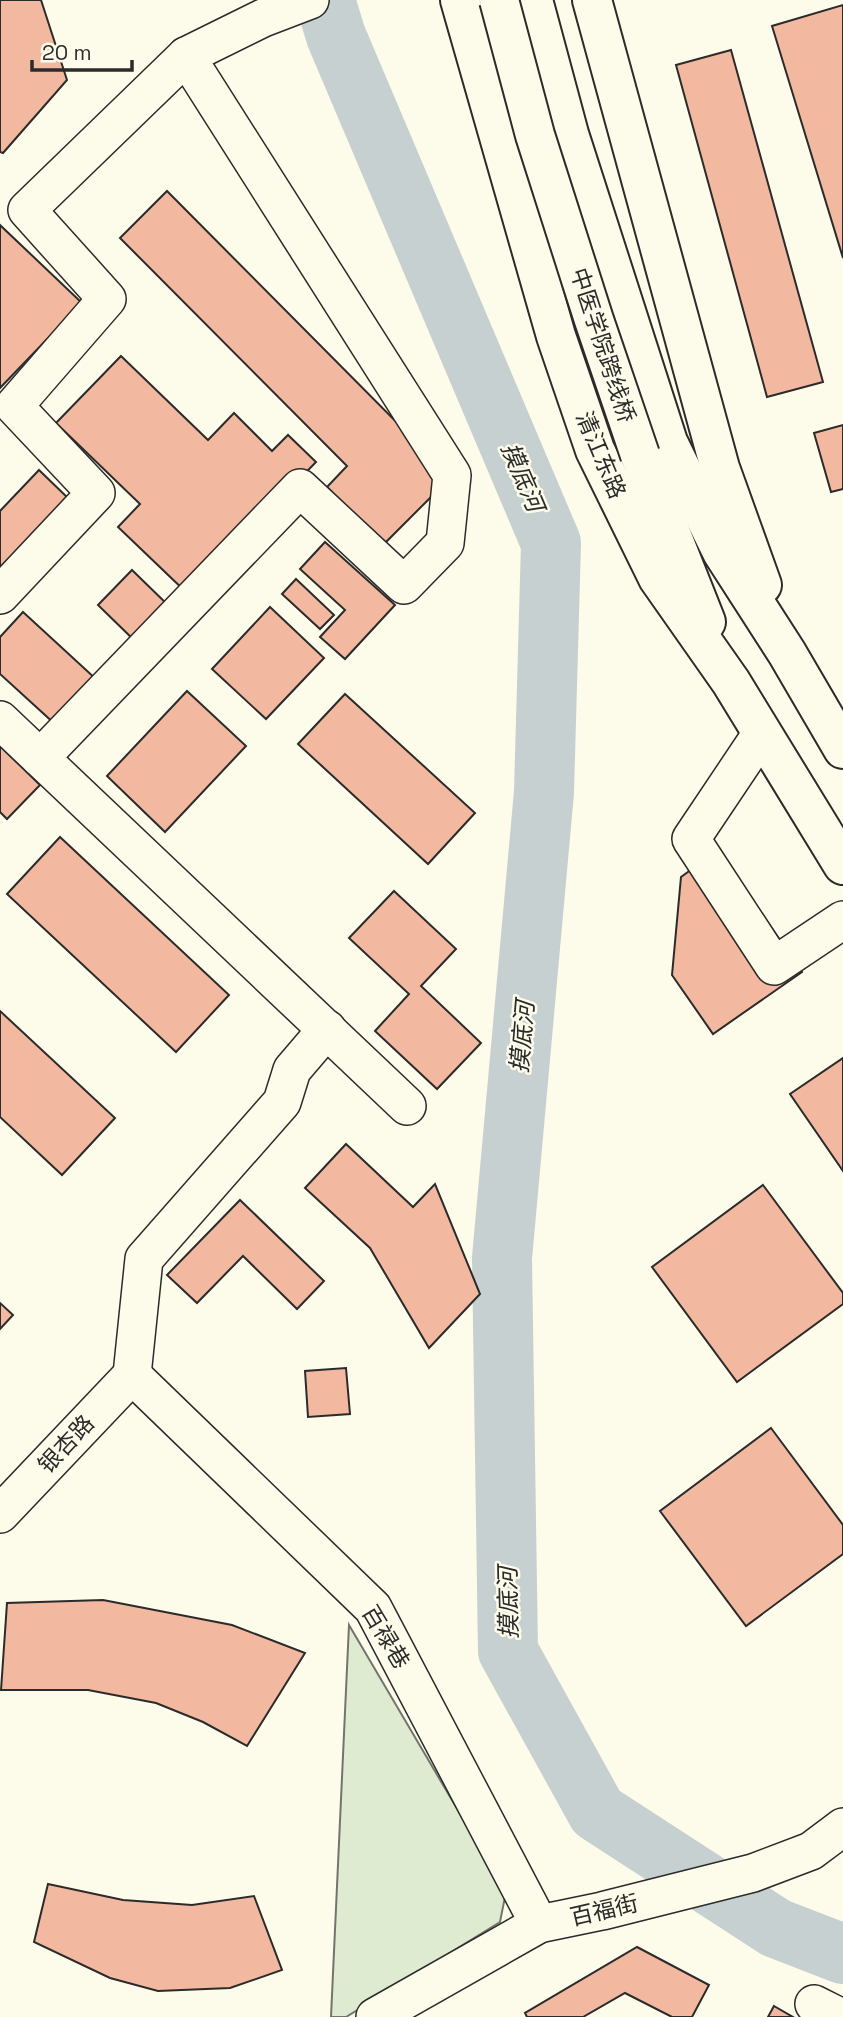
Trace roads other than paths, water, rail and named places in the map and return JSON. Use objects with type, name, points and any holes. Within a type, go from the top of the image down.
[{"type":"main road","name":"清江东路","points":[[460,0],[556,336],[595,450],[658,578],[731,682],[843,865]]},
{"type":"main road","name":"中医学院跨线桥","points":[[499,0],[535,135],[594,320],[654,449],[787,653]]},
{"type":"main road","name":"中医学院跨线桥","points":[[533,0],[654,449],[731,682]]},
{"type":"main road","points":[[592,0],[719,468],[787,653],[843,749]]},
{"type":"street","points":[[0,595],[96,493],[14,406],[107,299],[27,210],[186,56],[263,18],[310,0]]},
{"type":"street","points":[[40,758],[300,488],[404,586],[445,543],[452,475],[186,56]]},
{"type":"street","points":[[0,720],[407,1106]]},
{"type":"street","points":[[762,733],[691,839],[774,966],[843,920]]},
{"type":"street","points":[[132,1375],[144,1259],[282,1102],[292,1070],[327,1029]]},
{"type":"street","name":"银杏路","points":[[0,1514],[132,1375]]},
{"type":"street","name":"百禄巷","points":[[132,1375],[373,1608],[539,1924]]},
{"type":"street","name":"百福街","points":[[374,2017],[539,1924],[602,1911],[753,1872],[811,1851],[843,1827]]},
{"type":"waterway","name":"摸底河","points":[[325,0],[336,36],[551,543],[544,792],[502,1258],[508,1651],[597,1812],[776,1928],[843,1954]]}]
